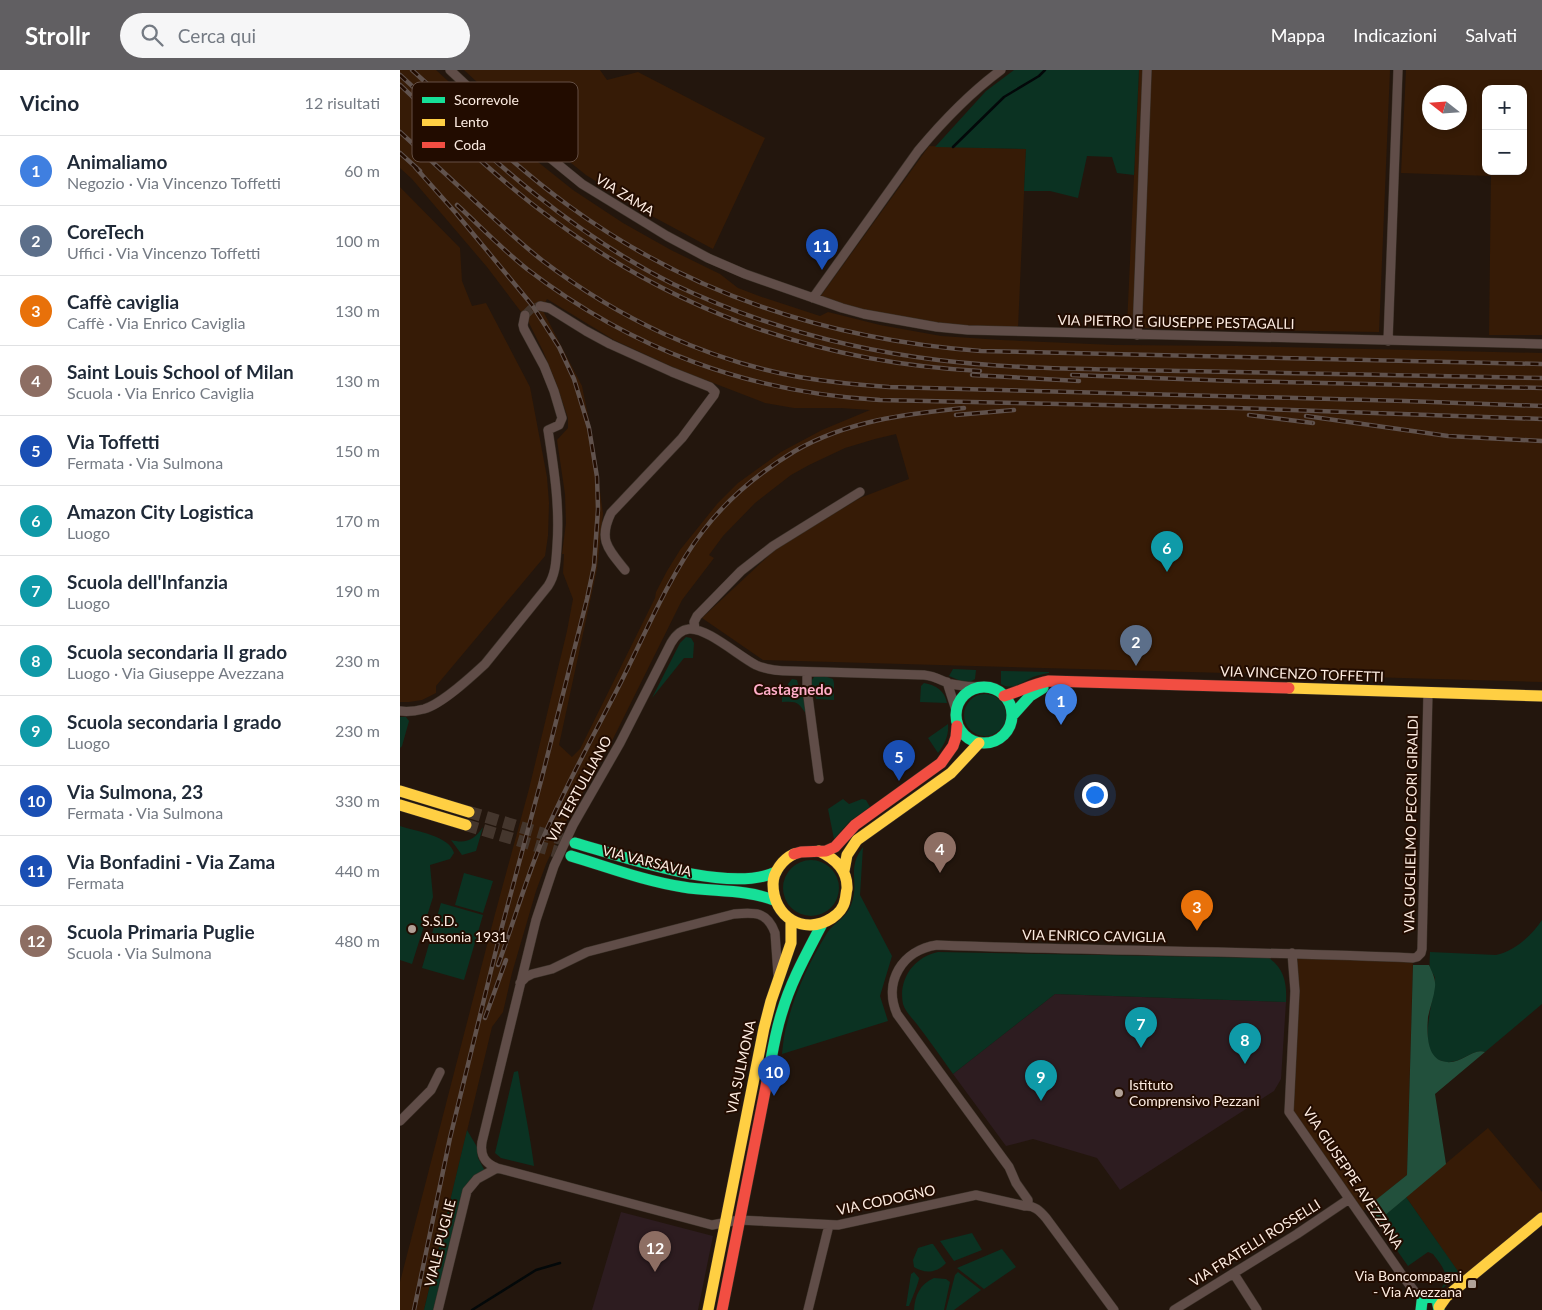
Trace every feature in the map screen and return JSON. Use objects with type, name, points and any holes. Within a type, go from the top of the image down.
[{"type":"street","name":"VIA ZAMA","points":[[450,70],[463,82]]},
{"type":"street","points":[[813,298],[903,170],[923,145],[970,95],[1001,70]]},
{"type":"street","points":[[1137,334],[1147,70]]},
{"type":"street","points":[[1388,341],[1398,70]]},
{"type":"street","name":"VIA ZAMA","points":[[555,162],[582,184],[667,236],[745,274],[813,298]]},
{"type":"street","name":"VIA PIETRO E GIUSEPPE PESTAGALLI","points":[[813,298],[864,314],[937,327],[968,330],[1542,344]]},
{"type":"street","points":[[540,306],[549,308],[610,344],[706,385],[713,389],[714,392],[714,395],[682,438],[611,513],[605,528],[606,544],[625,570]]},
{"type":"street","points":[[400,711],[414,711],[431,707],[476,672],[552,580],[556,561],[559,522],[548,430],[559,425],[562,418],[554,390],[544,366],[524,329],[524,315]]},
{"type":"street","points":[[860,492],[785,537],[761,555],[742,571],[697,616],[694,622],[695,629],[750,662],[779,671],[924,675],[964,686],[994,689],[1004,696],[1010,704],[1012,716]]},
{"type":"street","name":"VIA TERTULLIANO","points":[[497,1168],[485,1162],[481,1147],[536,920],[546,887],[566,839],[622,740],[674,637],[683,630],[695,629]]},
{"type":"street","points":[[806,672],[819,779]]},
{"type":"street","points":[[822,924],[805,925],[791,920],[780,910],[774,900],[773,886],[776,872],[790,857],[806,851],[826,851],[836,846],[853,826],[941,763],[952,749],[956,738],[957,726],[955,704],[947,682]]},
{"type":"street","name":"VIA VINCENZO TOFFETTI","points":[[1004,696],[1042,682],[1062,682],[1542,696]]},
{"type":"street","name":"VIA VINCENZO TOFFETTI","points":[[978,743],[990,743],[1001,738],[1009,728],[1012,716],[1024,702],[1036,691],[1062,682]]},
{"type":"street","points":[[956,710],[964,695],[980,687]]},
{"type":"street","name":"VIA GUGLIELMO PECORI GIRALDI","points":[[1420,955],[1422,949],[1428,693]]},
{"type":"street","points":[[957,726],[967,738],[978,743]]},
{"type":"street","name":"VIA SULMONA","points":[[722,1310],[774,1043],[783,1006],[798,968],[822,924],[835,916],[844,903],[848,887],[844,872],[848,855],[857,840],[951,773],[978,743]]},
{"type":"street","points":[[400,791],[470,812]]},
{"type":"street","points":[[400,806],[466,825]]},
{"type":"street","name":"VIA VARSAVIA","points":[[575,843],[666,869],[698,875],[747,880],[764,877],[776,872]]},
{"type":"street","points":[[819,851],[833,859],[844,872]]},
{"type":"street","name":"VIA VARSAVIA","points":[[571,856],[673,885],[763,895],[774,900]]},
{"type":"street","points":[[520,984],[526,977],[532,974],[552,969],[587,952],[734,914],[749,913],[764,916],[773,927],[778,980]]},
{"type":"street","name":"VIA SULMONA","points":[[708,1310],[764,1028],[791,943],[791,920]]},
{"type":"street","name":"VIA ENRICO CAVIGLIA","points":[[1032,1207],[1016,1183],[1009,1167],[897,1014],[892,1001],[892,992],[897,972],[912,954],[936,945],[1292,953],[1413,958],[1420,955]]},
{"type":"street","name":"VIA GIUSEPPE AVEZZANA","points":[[1292,953],[1295,991],[1289,1112],[1420,1301],[1430,1296],[1434,1297],[1439,1302],[1439,1308]]},
{"type":"street","points":[[400,1121],[431,1090],[440,1072]]},
{"type":"street","points":[[497,1168],[712,1225],[739,1220]]},
{"type":"street","name":"VIALE PUGLIE","points":[[438,1310],[466,1194],[477,1179],[497,1168]]},
{"type":"street","name":"VIA CODOGNO","points":[[739,1220],[829,1225],[847,1223],[976,1195],[1032,1207]]},
{"type":"street","name":"VIA FRATELLI ROSSELLI","points":[[1174,1310],[1234,1274],[1349,1199]]},
{"type":"street","points":[[1032,1207],[1046,1218],[1114,1310]]},
{"type":"street","points":[[1439,1308],[1446,1298],[1542,1218]]},
{"type":"street","points":[[808,1310],[829,1225]]},
{"type":"street","points":[[1234,1274],[1257,1310]]},
{"type":"shaded area","points":[[400,70],[436,70],[449,82],[412,82],[412,162],[538,162],[573,190],[623,223],[671,250],[720,274],[738,288],[820,316],[828,312],[880,325],[941,336],[1001,340],[1114,345],[1542,353],[1542,682],[763,660],[702,618],[778,547],[860,498],[909,479],[896,434],[845,448],[809,465],[791,475],[755,503],[723,536],[709,555],[714,558],[682,600],[607,751],[602,749],[589,774],[591,779],[569,816],[546,864],[536,891],[512,973],[503,1012],[492,1027],[424,1310],[400,1310],[400,1282],[529,789],[573,599],[563,573],[564,554],[562,554],[566,523],[565,494],[557,440],[568,428],[568,418],[557,385],[528,321],[487,267],[412,179],[400,168]],"holes":[[[547,299],[614,340],[677,369],[765,403],[794,408],[870,410],[822,430],[781,452],[738,483],[717,504],[680,550],[667,571],[580,749],[572,757],[559,745],[597,569],[603,514],[593,440],[582,386],[542,309]]]},
{"type":"shaded area","points":[[464,70],[600,70],[607,80],[638,72],[765,138],[713,249],[650,215],[586,175],[570,162],[578,162],[578,82],[477,82]]},
{"type":"shaded area","points":[[1139,70],[1390,70],[1379,332],[1146,328],[1127,325]]},
{"type":"shaded area","points":[[1406,70],[1542,70],[1542,335],[1489,335],[1491,176],[1401,173]]},
{"type":"shaded area","points":[[929,146],[1026,149],[1018,328],[968,327],[937,323],[866,311],[820,297]]},
{"type":"shaded area","points":[[400,187],[460,248],[462,281],[472,306],[486,303],[530,387],[547,477],[549,503],[545,556],[436,686],[436,693],[422,700],[409,702],[400,702]]},
{"type":"shaded area","points":[[1292,953],[1413,958],[1407,1175],[1359,1214],[1289,1108]]},
{"type":"shaded area","name":"Istituto Comprensivo Pezzani","points":[[1055,994],[1286,1002],[1281,1079],[1274,1091],[1120,1190],[1097,1158],[1033,1139],[1006,1146],[953,1074]]},
{"type":"shaded area","points":[[1488,1128],[1542,1192],[1542,1218],[1465,1282],[1406,1197]]},
{"type":"shaded area","points":[[621,1212],[713,1236],[698,1310],[592,1310]]},
{"type":"green space","points":[[1014,70],[1139,70],[1134,175],[1117,173],[1112,157],[1087,156],[1078,198],[1050,191],[1024,191],[1026,149],[935,147],[986,91]]},
{"type":"green space","points":[[686,637],[691,638],[694,643],[693,658],[684,658],[652,698],[680,643]]},
{"type":"green space","points":[[953,669],[976,670],[975,679],[970,682],[963,682],[949,676]]},
{"type":"green space","points":[[1001,671],[1049,673],[1035,676],[1009,687],[1001,684]]},
{"type":"green space","points":[[814,677],[833,679],[834,700],[816,699],[814,686],[811,686],[811,681]]},
{"type":"green space","points":[[792,679],[797,680],[800,692],[803,692],[807,715],[797,703],[782,702],[782,694],[785,694],[788,684]]},
{"type":"green space","points":[[924,683],[939,689],[947,703],[920,702],[921,686]]},
{"type":"green space","points":[[989,694],[997,697],[1003,703],[1006,715],[1003,727],[997,733],[981,736],[973,733],[967,727],[964,711],[967,703],[973,697]]},
{"type":"green space","points":[[400,717],[406,717],[409,721],[400,748]]},
{"type":"green space","points":[[948,724],[946,739],[938,753],[928,738]]},
{"type":"green space","points":[[843,799],[849,804],[862,799],[866,800],[870,807],[849,822],[834,839],[828,809]]},
{"type":"green space","name":"S.S.D. Ausonia 1931","points":[[400,826],[439,838],[451,847],[454,853],[450,859],[430,865],[433,897],[412,964],[400,960]]},
{"type":"green space","points":[[483,827],[476,851],[462,855],[451,840],[469,840]]},
{"type":"green space","points":[[863,847],[860,895],[892,956],[880,996],[888,1021],[782,1054],[786,1027],[794,1000],[804,977],[827,933],[846,914],[851,905],[854,889],[855,862]]},
{"type":"green space","points":[[805,860],[817,860],[827,864],[835,872],[839,888],[835,904],[827,912],[817,916],[805,916],[795,912],[787,904],[783,894],[783,882],[787,872],[795,864]]},
{"type":"green space","points":[[464,873],[493,881],[483,913],[455,905]]},
{"type":"green space","points":[[441,903],[483,915],[464,980],[422,968]]},
{"type":"green space","points":[[1542,920],[1542,1004],[1485,1052],[1476,1052],[1451,1062],[1436,1058],[1430,1050],[1428,1039],[1435,978],[1430,968],[1430,952],[1496,955],[1503,953],[1522,942]]},
{"type":"green space","points":[[938,952],[1269,958],[1282,972],[1286,990],[1286,1002],[1055,994],[953,1074],[903,1004],[903,986],[910,971],[922,959]]},
{"type":"green space","points":[[1413,965],[1429,965],[1434,978],[1434,994],[1428,1017],[1429,1042],[1433,1054],[1442,1061],[1448,1062],[1475,1052],[1485,1052],[1435,1094],[1446,1164],[1377,1222],[1367,1207],[1407,1175]]},
{"type":"green space","points":[[518,1071],[534,1166],[501,1158],[495,1153],[514,1072]]},
{"type":"green space","points":[[467,1130],[477,1147],[478,1158],[485,1171],[474,1177],[434,1310],[424,1310]]},
{"type":"green space","points":[[1406,1197],[1460,1274],[1443,1288],[1445,1273],[1433,1254],[1428,1252],[1408,1266],[1377,1222]]},
{"type":"green space","points":[[972,1233],[982,1250],[954,1261],[940,1241]]},
{"type":"green space","points":[[933,1244],[946,1263],[935,1271],[922,1271],[914,1267],[913,1260],[918,1248]]},
{"type":"green space","points":[[1002,1249],[1016,1267],[984,1289],[957,1268]]},
{"type":"green space","points":[[914,1272],[919,1280],[909,1306],[906,1306],[911,1274]]},
{"type":"green space","points":[[958,1272],[981,1290],[954,1310],[946,1310],[955,1275]]},
{"type":"green space","points":[[934,1278],[946,1279],[950,1282],[944,1310],[914,1310],[919,1291],[925,1283]]},
{"type":"waterway","points":[[953,147],[1004,97],[1039,76],[1045,70]]},
{"type":"waterway","points":[[472,1310],[536,1270],[560,1263]]},
{"type":"tunnel","points":[[525,315],[531,309],[540,306]]},
{"type":"tunnel","points":[[469,812],[575,843]]},
{"type":"tunnel","points":[[466,825],[571,856]]},
{"type":"railway","points":[[412,70],[425,82]]},
{"type":"railway","points":[[400,75],[412,86]]},
{"type":"railway","points":[[400,85],[412,96]]},
{"type":"railway","points":[[400,132],[412,143]]},
{"type":"railway","points":[[400,153],[420,171]]},
{"type":"railway","points":[[433,162],[543,261],[602,301],[664,334],[697,348],[730,360],[799,377],[889,387],[1542,406]]},
{"type":"railway","points":[[482,162],[528,201],[597,250],[647,280],[699,305],[752,326],[807,344],[863,357],[921,366],[980,371]]},
{"type":"railway","points":[[496,162],[598,240],[634,263],[673,284],[770,323],[836,342],[938,360],[1000,366],[1542,378]]},
{"type":"railway","points":[[514,162],[569,206],[616,237],[664,265],[714,288],[765,308],[817,324],[871,336],[981,351],[1542,364]]},
{"type":"railway","points":[[414,1310],[450,1138],[500,934],[587,599],[594,566],[598,509],[597,477],[589,428],[574,379],[559,347],[532,305],[415,167]]},
{"type":"railway","points":[[457,205],[527,269],[567,298],[608,323],[650,344],[693,362],[784,388],[880,400],[1236,408],[1542,419]]},
{"type":"railway","points":[[972,375],[1079,381]]},
{"type":"railway","points":[[1072,375],[1234,381],[1542,388]]},
{"type":"railway","points":[[498,965],[544,836],[562,797],[669,584],[691,548],[713,519],[734,497],[769,468],[795,451],[835,432],[898,416],[964,408]]},
{"type":"railway","points":[[956,415],[1014,410]]},
{"type":"railway","points":[[1249,415],[1313,423]]},
{"type":"railway","points":[[1306,416],[1448,436],[1542,441]]},
{"type":"railway","points":[[485,1018],[506,960]]},
{"type":"traffic: fast","points":[[978,687],[990,687],[1000,691],[1008,699],[1012,715],[1008,731],[1000,739],[990,743],[978,743],[968,739],[960,731],[956,721],[956,709],[960,699],[968,691],[978,687]]},
{"type":"traffic: fast","points":[[1012,716],[1030,696],[1043,688]]},
{"type":"traffic: fast","points":[[575,843],[648,864],[705,876],[732,879],[756,878],[776,872]]},
{"type":"traffic: fast","points":[[571,856],[669,884],[694,889],[751,894],[774,900]]},
{"type":"traffic: fast","points":[[768,1076],[777,1028],[790,989],[822,924]]},
{"type":"traffic: fast","points":[[1421,1310],[1422,1301],[1430,1296],[1437,1300],[1439,1310]]},
{"type":"traffic: slow","points":[[1289,688],[1542,696]]},
{"type":"traffic: slow","points":[[844,871],[847,855],[857,840],[951,773],[979,743]]},
{"type":"traffic: slow","points":[[400,791],[469,812]]},
{"type":"traffic: slow","points":[[400,805],[466,825]]},
{"type":"traffic: slow","points":[[794,854],[779,866],[773,879],[774,896],[784,914],[801,924],[811,925],[832,918],[843,905],[847,889],[843,870],[830,857],[819,851]]},
{"type":"traffic: slow","points":[[708,1310],[764,1028],[771,1001],[791,943],[791,920]]},
{"type":"traffic: slow","points":[[1439,1307],[1446,1297],[1542,1218]]},
{"type":"traffic: jam","points":[[1004,696],[1049,681],[1289,688]]},
{"type":"traffic: jam","points":[[794,854],[826,851],[835,847],[855,825],[941,763],[953,746],[957,726]]},
{"type":"traffic: jam","points":[[722,1310],[768,1076]]},
{"type":"place","name":"Via Bonfadini - Via Zama","points":[[822,270]]},
{"type":"place","name":"Amazon City Logistica","points":[[1167,572]]},
{"type":"place","name":"CoreTech","points":[[1136,666]]},
{"type":"place","name":"Animaliamo","points":[[1061,725]]},
{"type":"place","name":"Via Toffetti","points":[[899,781]]},
{"type":"place","name":"Saint Louis School of Milan","points":[[940,873]]},
{"type":"place","name":"S.S.D. Ausonia 1931","points":[[412,929]]},
{"type":"place","name":"Caffè caviglia","points":[[1197,931]]},
{"type":"place","name":"Scuola dell'Infanzia","points":[[1141,1048]]},
{"type":"place","name":"Scuola secondaria II grado","points":[[1245,1064]]},
{"type":"place","name":"Istituto Comprensivo Pezzani","points":[[1119,1093]]},
{"type":"place","name":"Via Sulmona, 23","points":[[774,1096]]},
{"type":"place","name":"Scuola secondaria I grado","points":[[1041,1101]]},
{"type":"place","name":"Scuola Primaria Puglie","points":[[655,1272]]},
{"type":"place","name":"Via Boncompagni - Via Avezzana","points":[[1472,1284]]},
{"type":"district","name":"Castagnedo","points":[[793,690]]}]
